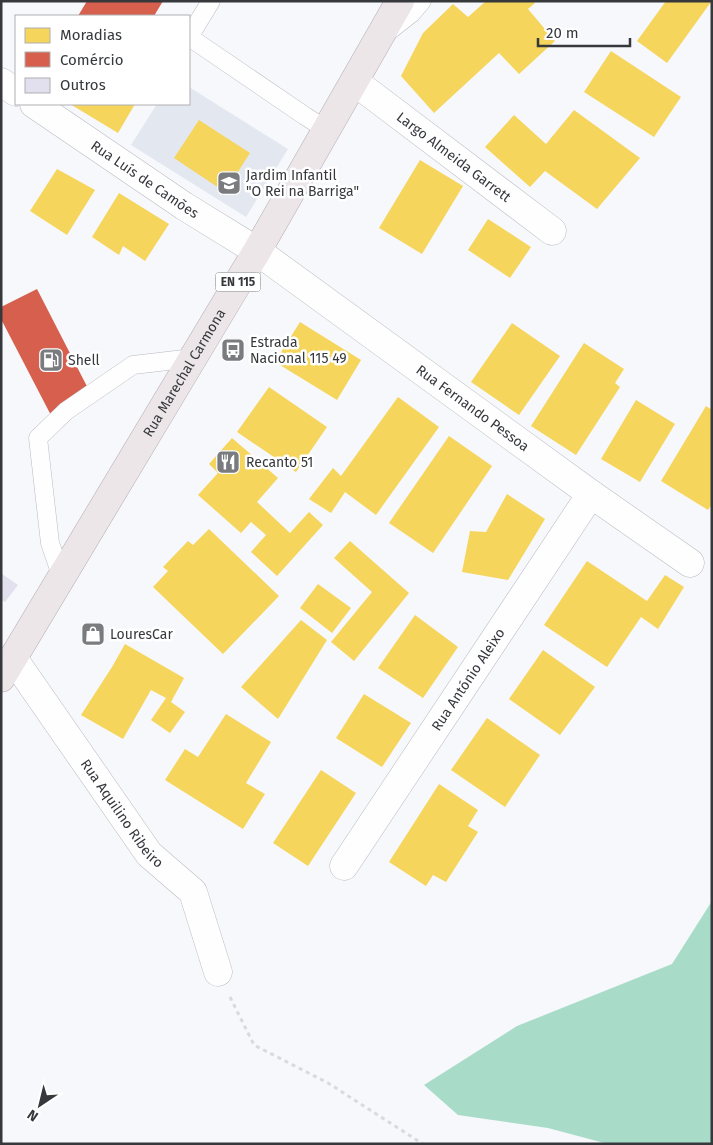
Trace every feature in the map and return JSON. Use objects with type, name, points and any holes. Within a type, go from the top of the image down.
[{"type":"main road","name":"Rua Marechal Carmona","points":[[7,668],[257,251],[399,5]]},
{"type":"street","points":[[1,82],[15,91]]},
{"type":"street","name":"Largo Almeida Garrett","points":[[354,82],[552,231]]},
{"type":"street","name":"Rua Luís de Camões","points":[[35,105],[184,206],[257,251]]},
{"type":"street","name":"Rua Fernando Pessoa","points":[[257,251],[591,494],[690,563]]},
{"type":"street","name":"Rua António Aleixo","points":[[344,866],[591,494]]},
{"type":"street","name":"Rua Aquilino Ribeiro","points":[[7,668],[149,854],[193,892],[218,972]]},
{"type":"lane","points":[[190,34],[211,1]]},
{"type":"lane","name":"Rua Marechal Carmona","points":[[379,39],[412,13],[422,1]]},
{"type":"lane","points":[[190,37],[327,130]]},
{"type":"lane","points":[[62,578],[50,543],[38,438],[66,411],[133,365],[193,358]]},
{"type":"path","points":[[218,972],[254,1045],[328,1083],[423,1144]]},
{"type":"shaded area","name":"Jardim Infantil \"O Rei na Barriga\"","points":[[190,88],[288,149],[246,217],[131,145],[156,105],[190,105]]},
{"type":"green space","points":[[712,901],[712,1144],[608,1144],[548,1128],[458,1115],[424,1085],[517,1026],[672,964]]},
{"type":"building: Moradias","points":[[486,1],[533,1],[535,3],[528,9],[555,41],[519,74],[499,53],[434,113],[401,76],[423,33],[453,4],[468,17]]},
{"type":"building: Moradias","points":[[666,1],[711,2],[667,63],[637,41]]},
{"type":"building: Moradias","points":[[611,51],[681,97],[654,137],[584,92]]},
{"type":"building: Moradias","points":[[72,105],[134,105],[118,133]]},
{"type":"building: Moradias","points":[[574,110],[640,158],[597,209],[545,171],[530,187],[485,147],[514,115],[546,144]]},
{"type":"building: Moradias","points":[[199,120],[250,153],[225,192],[174,158]]},
{"type":"building: Moradias","points":[[420,160],[463,186],[422,254],[379,228]]},
{"type":"building: Moradias","points":[[57,169],[95,190],[67,235],[30,211]]},
{"type":"building: Moradias","points":[[119,193],[169,224],[145,261],[123,246],[119,255],[92,237]]},
{"type":"building: Moradias","points":[[488,219],[531,247],[510,278],[468,250]]},
{"type":"building: Moradias","points":[[300,322],[361,360],[337,400],[275,362]]},
{"type":"building: Moradias","points":[[512,323],[560,356],[519,415],[471,382]]},
{"type":"building: Moradias","points":[[584,343],[624,369],[615,383],[620,387],[576,455],[531,426]]},
{"type":"building: Moradias","points":[[269,387],[327,427],[296,472],[237,432]]},
{"type":"building: Moradias","points":[[398,397],[439,427],[376,515],[345,492],[331,513],[309,499],[333,468],[341,476]]},
{"type":"building: Moradias","points":[[636,400],[675,424],[640,482],[601,459]]},
{"type":"building: Moradias","points":[[706,406],[712,410],[712,504],[708,510],[661,481]]},
{"type":"building: Moradias","points":[[449,436],[492,466],[433,553],[389,523]]},
{"type":"building: Moradias","points":[[232,438],[278,478],[257,502],[290,533],[309,512],[323,525],[277,576],[251,552],[266,535],[251,522],[241,533],[198,495],[218,473],[209,464]]},
{"type":"building: Moradias","points":[[507,494],[545,519],[508,580],[462,572],[470,531],[486,532]]},
{"type":"building: Moradias","points":[[209,529],[279,596],[223,654],[153,587],[168,571],[163,567],[188,541],[193,545]]},
{"type":"building: Moradias","points":[[350,541],[409,593],[354,661],[331,642],[372,592],[334,558]]},
{"type":"building: Moradias","points":[[587,561],[647,601],[665,575],[684,587],[658,629],[641,617],[607,667],[544,625]]},
{"type":"building: Moradias","points":[[318,584],[351,608],[332,633],[300,608]]},
{"type":"building: Moradias","points":[[415,615],[458,647],[423,698],[378,668]]},
{"type":"building: Moradias","points":[[301,620],[327,640],[278,719],[241,687]]},
{"type":"building: Moradias","points":[[125,644],[184,678],[171,702],[185,712],[170,733],[151,720],[166,698],[151,690],[123,739],[81,715]]},
{"type":"building: Moradias","points":[[543,650],[595,687],[560,735],[509,699]]},
{"type":"building: Moradias","points":[[364,694],[411,723],[382,767],[336,738]]},
{"type":"building: Moradias","points":[[226,714],[271,742],[246,783],[265,794],[243,829],[165,780],[185,749],[198,757]]},
{"type":"building: Moradias","points":[[487,718],[540,755],[505,807],[451,770]]},
{"type":"building: Moradias","points":[[321,770],[356,793],[308,866],[273,843]]},
{"type":"building: Moradias","points":[[439,784],[478,810],[468,826],[478,832],[446,882],[433,875],[426,886],[389,862]]},
{"type":"building: Comércio","points":[[87,1],[163,1],[155,15],[79,15]]},
{"type":"building: Comércio","points":[[37,289],[95,402],[55,423],[1,319],[1,307]]},
{"type":"building: Outros","points":[[2,574],[18,585],[5,602],[1,600]]},
{"type":"place","name":"Jardim Infantil \"O Rei na Barriga\"","points":[[229,183]]},
{"type":"place","name":"Estrada Nacional 115 49","points":[[233,350]]},
{"type":"place","name":"Shell","points":[[51,360]]},
{"type":"place","name":"Recanto 51","points":[[228,462]]},
{"type":"place","name":"LouresCar","points":[[93,634]]}]
